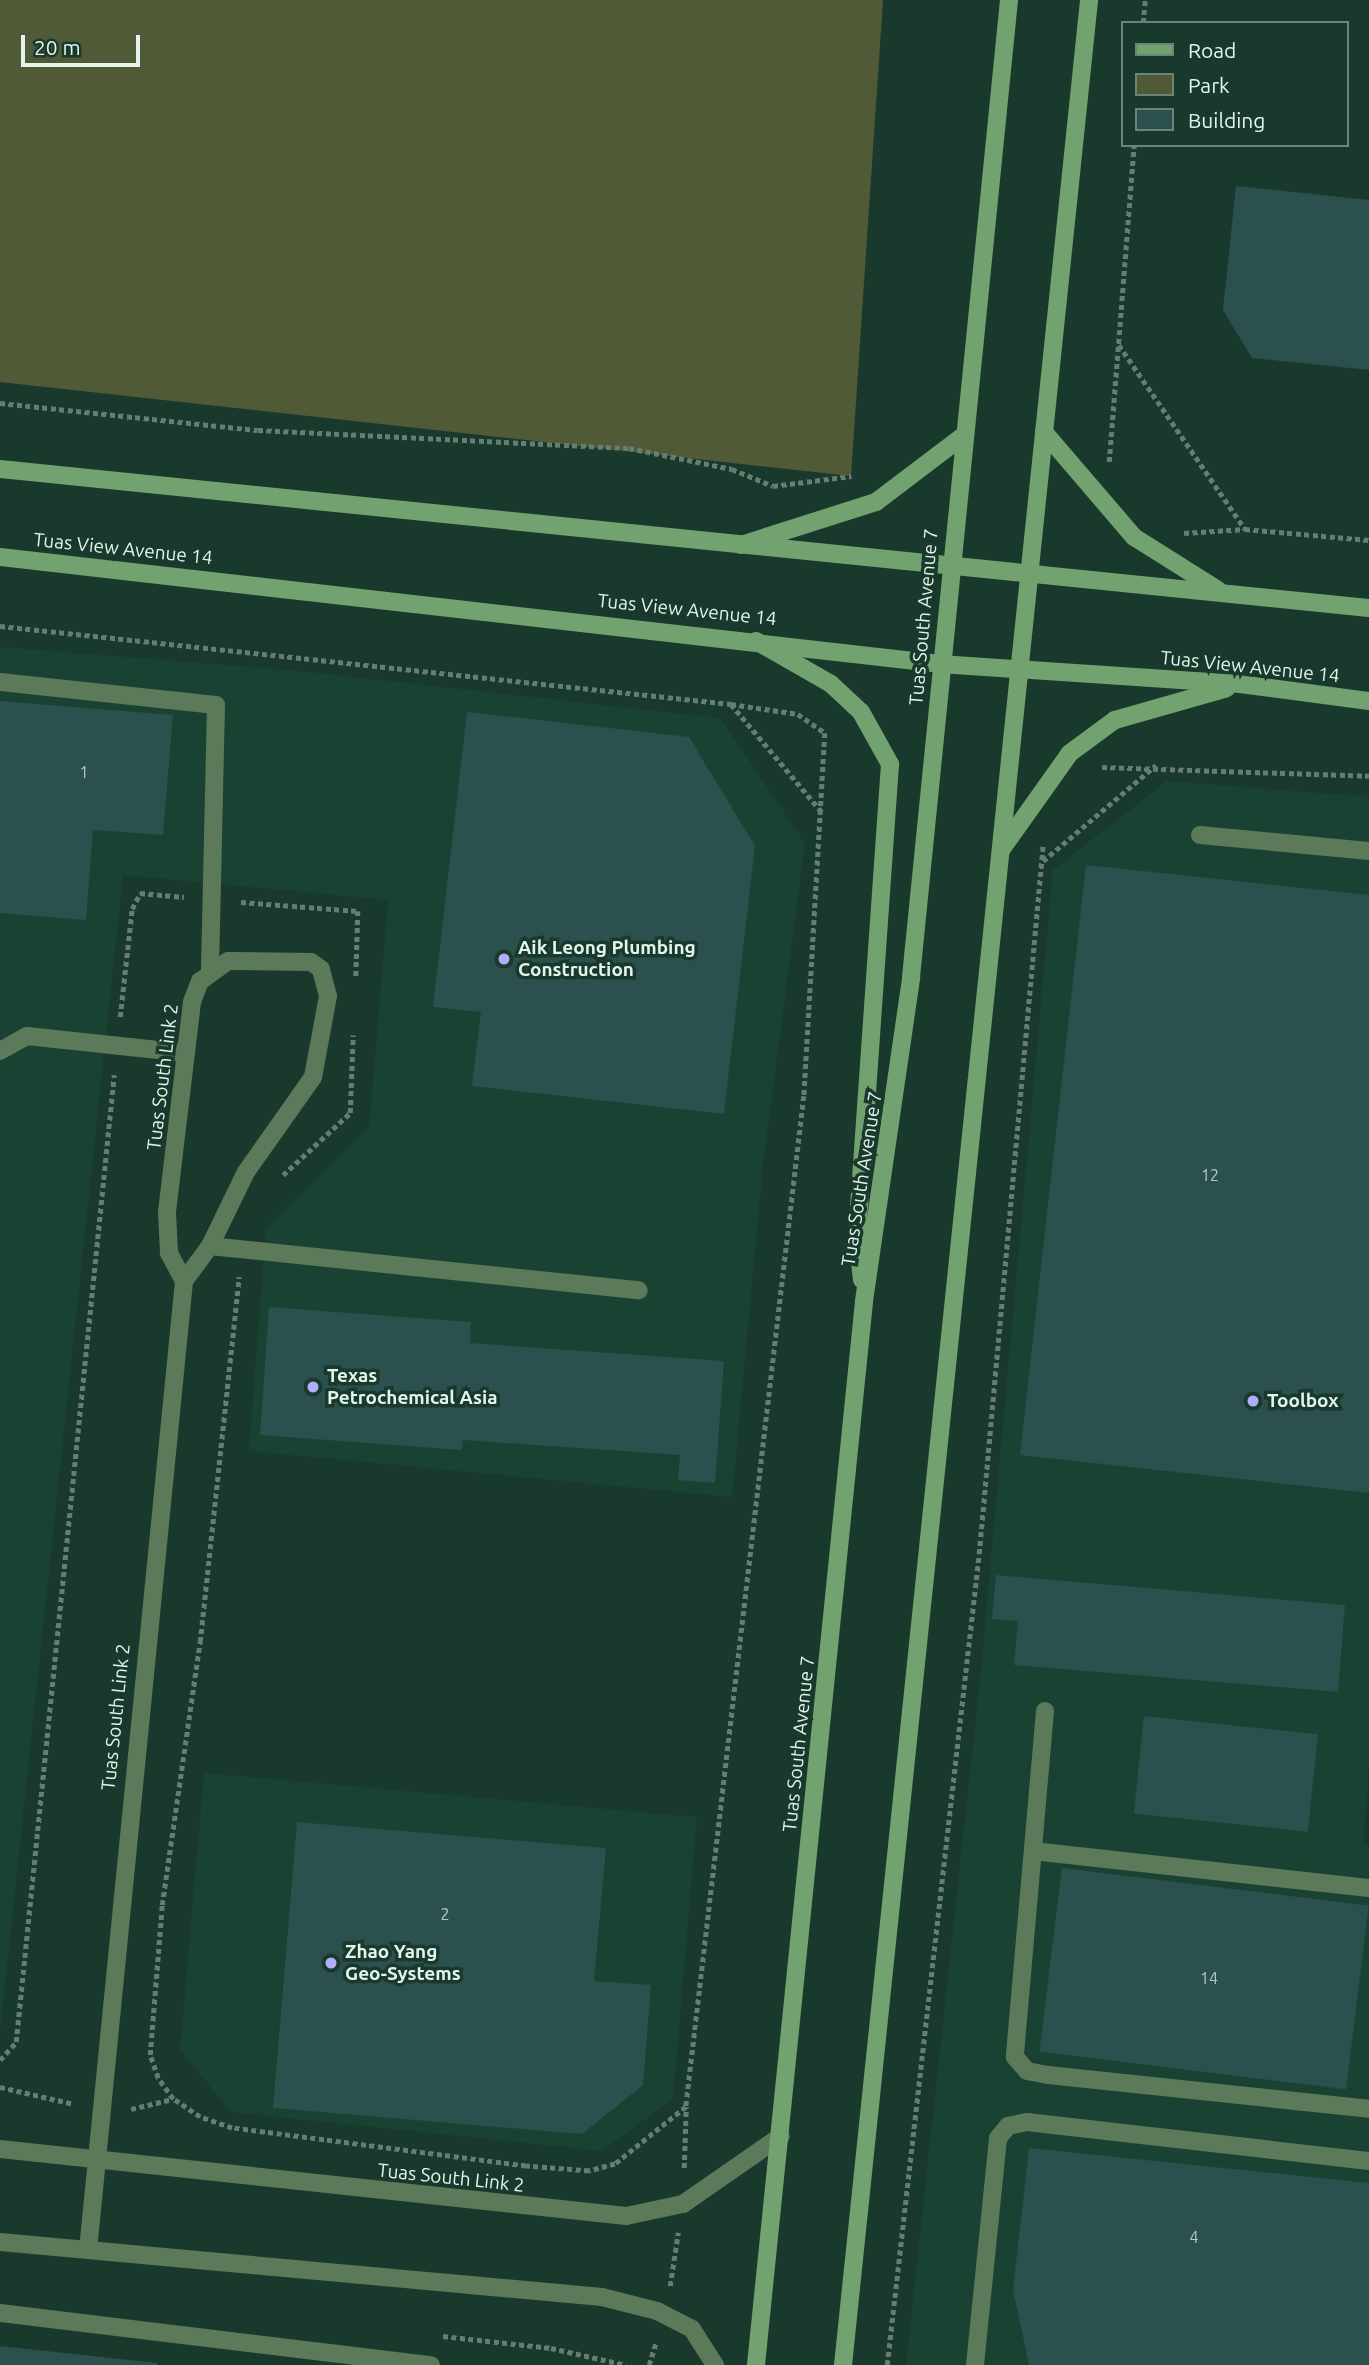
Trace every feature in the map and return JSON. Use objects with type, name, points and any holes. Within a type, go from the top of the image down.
[{"type":"street","name":"Tuas South Avenue 7","points":[[756,2365],[864,1301],[903,1049],[948,567],[1009,0]]},
{"type":"street","points":[[843,2365],[929,1491],[1001,850],[1027,573],[1089,0]]},
{"type":"street","points":[[1044,432],[1134,537],[1222,593]]},
{"type":"street","points":[[730,548],[876,502],[963,436]]},
{"type":"street","points":[[0,469],[730,548],[1027,573],[1369,608]]},
{"type":"street","name":"Tuas View Avenue 14","points":[[0,557],[751,638],[940,664],[1240,684],[1369,701]]},
{"type":"street","points":[[751,638],[831,684],[861,712],[890,764],[856,1236],[864,1301]]},
{"type":"street","points":[[0,682],[212,701],[210,971],[251,958],[311,962],[321,969],[328,996],[313,1077],[246,1172],[210,1246],[184,1281]]},
{"type":"street","points":[[1001,850],[1070,753],[1115,720],[1240,684]]},
{"type":"street","points":[[1200,835],[1369,851]]},
{"type":"street","name":"Tuas South Link 2","points":[[88,2250],[95,2158],[184,1281],[169,1253],[167,1213],[192,1002],[210,971]]},
{"type":"street","points":[[0,1051],[27,1036],[186,1053]]},
{"type":"street","points":[[210,1246],[639,1290]]},
{"type":"street","points":[[1045,1711],[1013,2045],[1027,2071],[1369,2109]]},
{"type":"street","points":[[1033,1851],[1369,1888]]},
{"type":"street","points":[[975,2365],[998,2138],[1008,2126],[1027,2122],[1369,2161]]},
{"type":"street","name":"Tuas South Link 2","points":[[0,2149],[626,2216],[683,2204],[781,2136]]},
{"type":"street","points":[[0,2242],[602,2297],[657,2311],[692,2329],[715,2365]]},
{"type":"street","points":[[0,2313],[431,2365]]},
{"type":"path","points":[[1143,21],[1145,0]]},
{"type":"path","points":[[1108,472],[1134,147]]},
{"type":"path","points":[[1119,344],[1245,529]]},
{"type":"path","points":[[0,404],[258,430],[629,448],[732,469],[773,486],[850,476]]},
{"type":"path","points":[[1171,534],[1245,529],[1369,540]]},
{"type":"path","points":[[0,626],[731,704],[798,714],[825,733],[803,1110],[686,2107],[615,2164],[589,2171],[526,2166],[232,2128],[200,2117],[173,2099],[158,2078],[150,2055],[162,1905],[200,1642],[241,1250]]},
{"type":"path","points":[[731,704],[822,813]]},
{"type":"path","points":[[1093,767],[1156,765],[1369,776]]},
{"type":"path","points":[[1043,861],[1156,765]]},
{"type":"path","points":[[887,2365],[979,1554],[1046,831]]},
{"type":"path","points":[[0,2060],[16,2042],[132,909],[140,893],[358,911],[355,992]]},
{"type":"path","points":[[271,1184],[350,1113],[354,1019]]},
{"type":"path","points":[[551,2348],[626,2365]]},
{"type":"shaded area","points":[[0,647],[290,670],[720,718],[805,843],[763,1165],[732,1497],[249,1451],[266,1228],[369,1128],[388,900],[123,875],[0,2032]]},
{"type":"shaded area","points":[[1167,781],[1369,797],[1369,1770],[1363,1845],[1369,1846],[1369,2365],[906,2365],[980,1680],[1053,870]]},
{"type":"shaded area","points":[[204,1773],[697,1817],[673,2099],[602,2151],[231,2112],[180,2050]]},
{"type":"green space","points":[[0,0],[883,0],[851,476],[0,382]]},
{"type":"building","points":[[1236,186],[1369,200],[1369,370],[1252,358],[1223,310]]},
{"type":"building","points":[[0,701],[173,715],[163,835],[93,830],[86,920],[0,913]]},
{"type":"building","points":[[467,712],[689,737],[755,846],[724,1114],[472,1086],[481,1012],[433,1007]]},
{"type":"building","points":[[1086,865],[1369,895],[1369,1493],[1020,1455]]},
{"type":"building","points":[[269,1307],[471,1322],[470,1343],[724,1361],[715,1483],[678,1480],[680,1455],[463,1440],[462,1450],[260,1435]]},
{"type":"building","points":[[996,1575],[1345,1605],[1338,1692],[1014,1665],[1018,1621],[992,1619]]},
{"type":"building","points":[[1144,1716],[1318,1734],[1308,1832],[1134,1813]]},
{"type":"building","points":[[297,1822],[606,1848],[594,1981],[651,1985],[643,2085],[582,2134],[273,2108]]},
{"type":"building","points":[[1062,1868],[1369,1906],[1346,2089],[1039,2052]]},
{"type":"building","points":[[1029,2148],[1369,2183],[1369,2365],[1029,2365],[1013,2290]]},
{"type":"building","points":[[0,2346],[157,2363],[157,2365],[0,2365]]},
{"type":"place","name":"Aik Leong Plumbing Construction","points":[[504,959]]},
{"type":"place","name":"Texas Petrochemical Asia","points":[[313,1387]]},
{"type":"place","name":"Toolbox","points":[[1253,1401]]},
{"type":"place","name":"Zhao Yang Geo-Systems","points":[[331,1963]]}]
